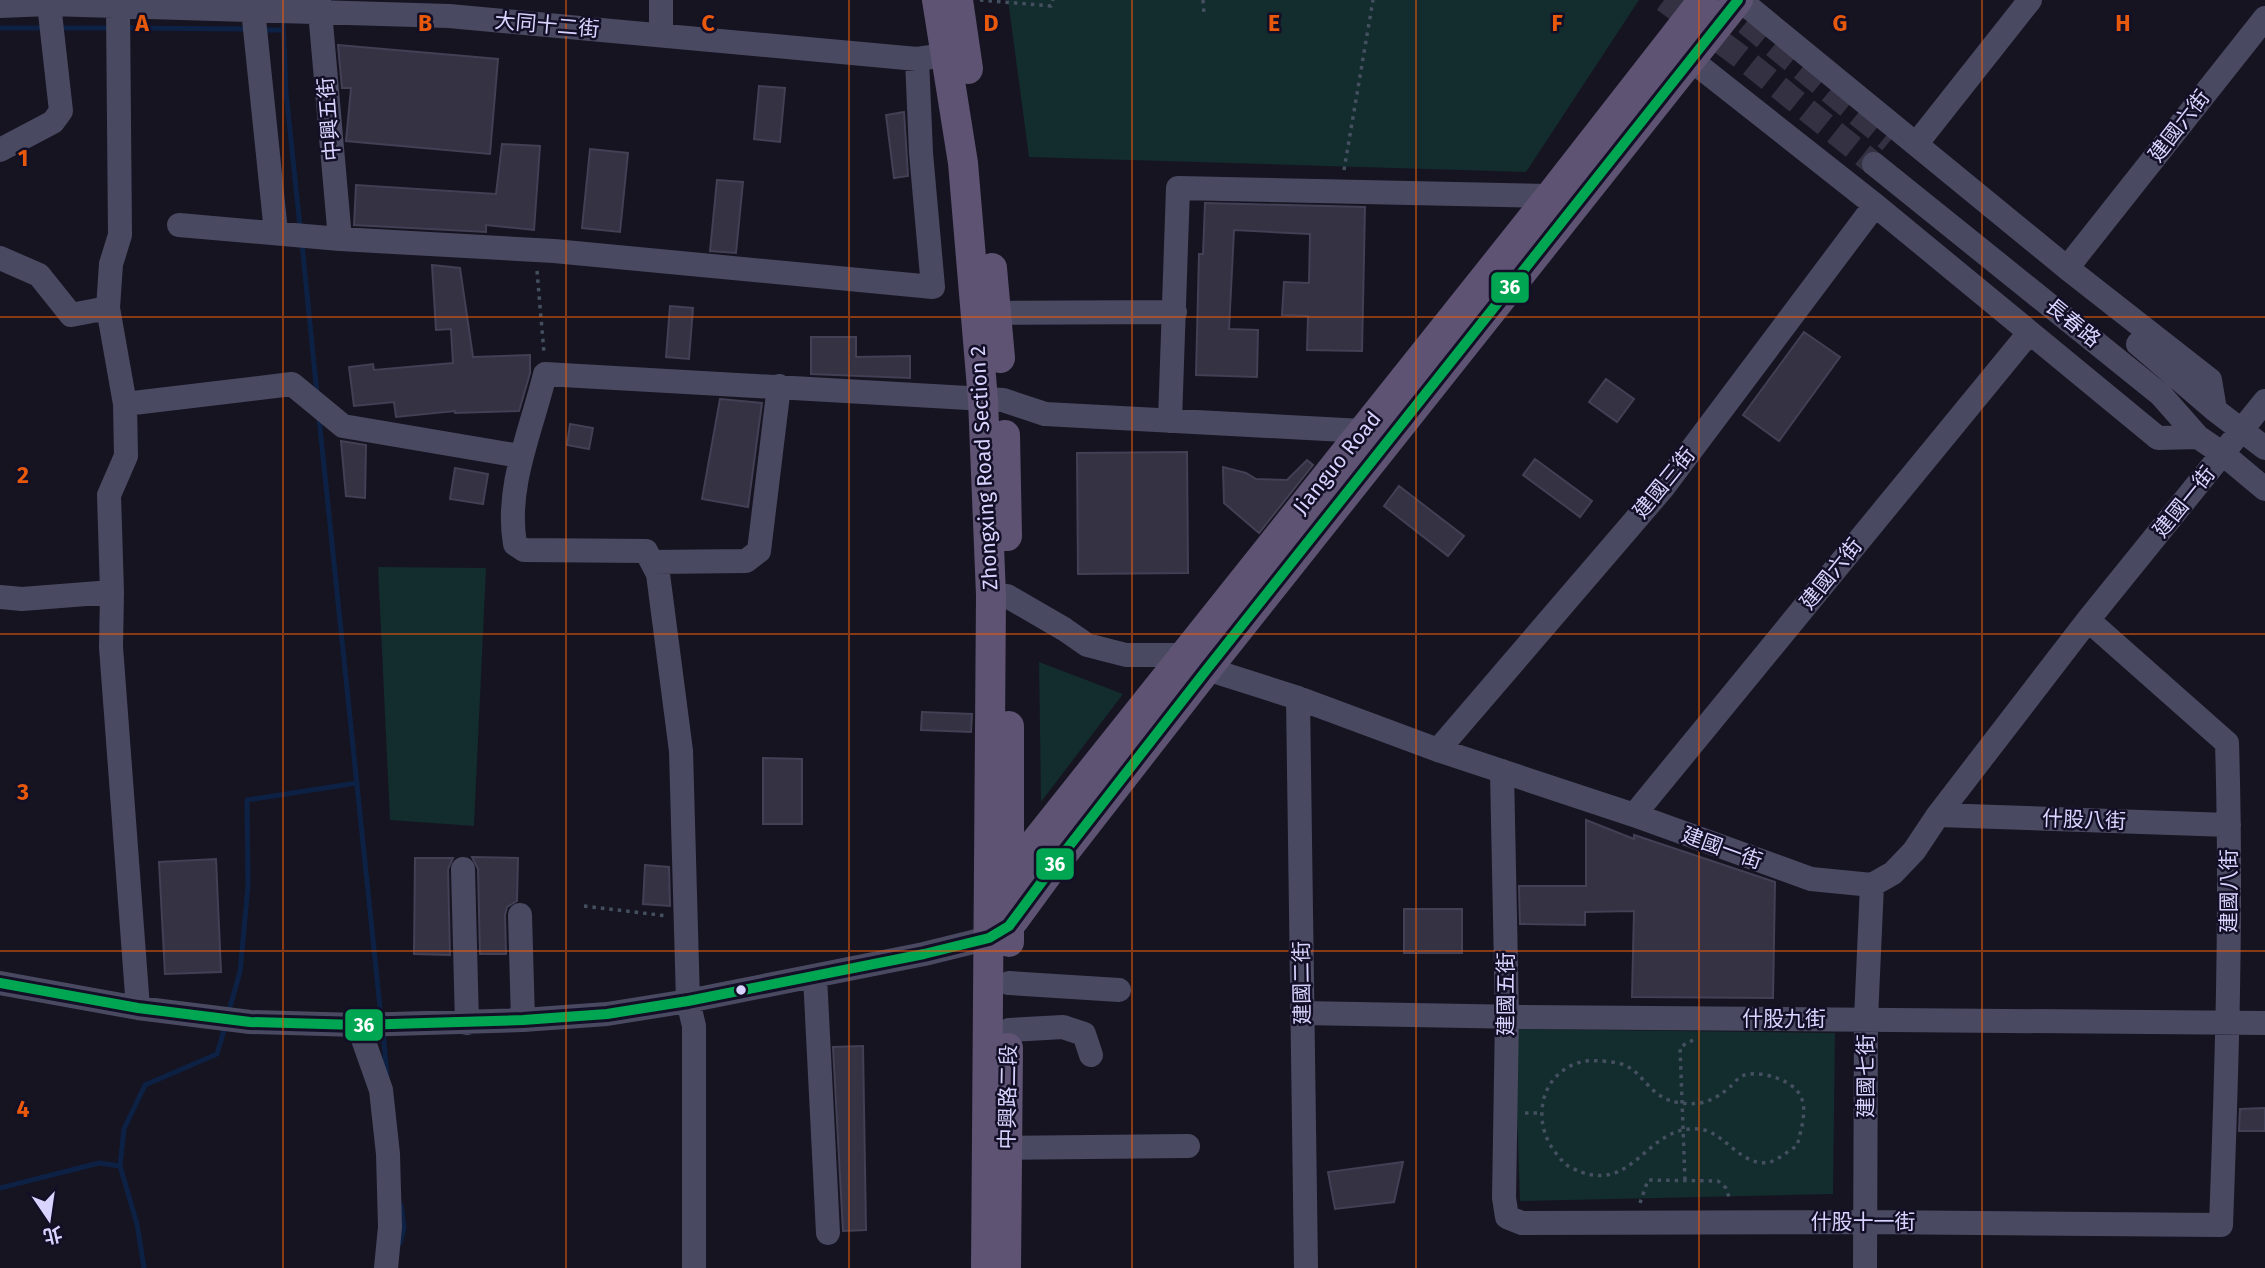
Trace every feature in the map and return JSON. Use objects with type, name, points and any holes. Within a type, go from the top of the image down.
[{"type":"main road","name":"Zhongxing Road Section 2","points":[[937,0],[943,57],[963,163],[986,313],[993,400],[1009,897]]},
{"type":"main road","name":"Zhongxing Road Section 2","points":[[943,57],[958,0]]},
{"type":"main road","name":"Jianguo Road","points":[[999,932],[1009,897],[1036,841],[1195,662],[1739,0]]},
{"type":"main road","name":"Jianguo Road","points":[[999,932],[1049,872],[1195,662],[1363,431],[1550,196],[1699,2]]},
{"type":"main road","name":"Zhongxing Road Section 2","points":[[999,596],[988,823],[999,932]]},
{"type":"main road","name":"中興路二段","points":[[986,1268],[1009,1030],[1009,983],[999,932]]},
{"type":"main road","name":"中興路二段","points":[[999,932],[996,1149],[1006,1268]]},
{"type":"street","points":[[661,0],[661,34]]},
{"type":"street","points":[[1731,0],[1699,2],[1690,60],[1875,205],[2158,438],[2198,437]]},
{"type":"street","points":[[1739,0],[2067,268],[2210,380],[2215,410]]},
{"type":"street","points":[[1917,143],[2030,0]]},
{"type":"street","points":[[0,150],[53,122],[61,111],[49,4]]},
{"type":"street","name":"大同十二街","points":[[0,6],[49,4],[118,8],[449,8],[661,34],[943,57]]},
{"type":"street","points":[[252,6],[284,233]]},
{"type":"street","points":[[118,8],[120,235],[111,264],[108,307],[125,404],[126,456],[109,495],[111,647],[138,1007]]},
{"type":"street","name":"中興五街","points":[[319,8],[334,238]]},
{"type":"street","name":"建國六街","points":[[2067,268],[2265,18]]},
{"type":"street","points":[[179,226],[554,251],[933,287],[921,153],[943,57]]},
{"type":"street","name":"長春路","points":[[1890,141],[2197,392],[2215,410],[2265,448]]},
{"type":"street","name":"長春路","points":[[1874,164],[2161,395],[2198,437],[2265,489]]},
{"type":"street","points":[[1170,421],[1178,188],[1550,196]]},
{"type":"street","name":"建國三街","points":[[1438,750],[1662,489],[1875,205]]},
{"type":"street","points":[[0,258],[39,275],[71,315],[108,307]]},
{"type":"street","points":[[986,313],[1175,312]]},
{"type":"street","name":"建國六街","points":[[1634,815],[2029,332]]},
{"type":"street","points":[[694,1268],[694,1026],[688,1001],[681,751],[657,574],[646,551],[524,550],[515,544],[512,527],[520,456],[537,411],[545,374],[993,400],[1045,414],[1363,431]]},
{"type":"street","points":[[125,404],[292,384],[343,426],[520,456]]},
{"type":"street","points":[[652,562],[746,561],[759,551],[779,386]]},
{"type":"street","name":"建國一街","points":[[999,596],[1064,629],[1087,645],[1126,655],[1195,662],[1438,750],[1634,815],[1811,879],[1871,885],[1893,873],[1914,851],[1938,815],[2088,620],[2265,401]]},
{"type":"street","points":[[0,597],[22,599],[112,592]]},
{"type":"street","name":"建國八街","points":[[2088,620],[2227,743],[2229,1022],[2221,1225]]},
{"type":"street","name":"建國二街","points":[[1298,698],[1306,1268]]},
{"type":"street","name":"建國五街","points":[[1502,771],[1507,1017],[1504,1198],[1507,1217]]},
{"type":"street","name":"什股八街","points":[[1938,815],[2229,825]]},
{"type":"street","points":[[463,869],[467,1023]]},
{"type":"street","name":"建國七街","points":[[1865,1268],[1866,1019],[1871,885]]},
{"type":"street","points":[[520,915],[523,1020]]},
{"type":"street","points":[[0,982],[138,1007],[250,1022],[358,1026],[467,1023],[607,1014],[688,1001],[923,954],[999,932]]},
{"type":"street","points":[[815,976],[828,1233]]},
{"type":"street","points":[[1009,983],[1119,990]]},
{"type":"street","name":"什股九街","points":[[1302,1013],[2265,1023]]},
{"type":"street","points":[[358,1026],[381,1090],[388,1154],[390,1227],[386,1268]]},
{"type":"street","points":[[1009,1030],[1063,1027],[1084,1034],[1091,1055]]},
{"type":"street","points":[[996,1149],[1188,1146]]},
{"type":"street","name":"什股十一街","points":[[1507,1217],[1522,1223],[2221,1225]]},
{"type":"path","points":[[974,0],[1051,6],[1053,0]]},
{"type":"path","points":[[1203,0],[1204,14]]},
{"type":"path","points":[[1340,190],[1373,0]]},
{"type":"path","points":[[537,271],[545,374]]},
{"type":"path","points":[[584,906],[686,918]]},
{"type":"path","points":[[1680,1047],[1685,1180]]},
{"type":"path","points":[[1603,1061],[1626,1065],[1656,1094],[1682,1103],[1700,1104],[1717,1098],[1742,1075],[1765,1074],[1791,1083],[1801,1093],[1805,1116],[1797,1146],[1769,1162],[1746,1159],[1705,1130],[1683,1130],[1672,1132],[1630,1167],[1608,1176],[1585,1174],[1566,1166],[1546,1140],[1541,1113],[1547,1089],[1564,1070],[1582,1062],[1603,1061]]},
{"type":"path","points":[[1636,1223],[1648,1180],[1685,1180],[1718,1181],[1726,1188],[1737,1223]]},
{"type":"green space","points":[[1008,0],[1639,0],[1526,172],[1029,157]]},
{"type":"green space","points":[[378,567],[486,568],[474,826],[390,820]]},
{"type":"green space","points":[[1039,662],[1123,694],[1041,802]]},
{"type":"green space","points":[[1514,1029],[1835,1033],[1833,1194],[1520,1201]]},
{"type":"building","points":[[338,45],[498,59],[490,154],[346,141],[351,88],[342,88]]},
{"type":"building","points":[[759,86],[785,88],[780,142],[754,139]]},
{"type":"building","points":[[904,112],[908,176],[894,178],[886,115]]},
{"type":"building","points":[[502,144],[540,146],[534,230],[486,225],[486,232],[354,225],[356,185],[496,194]]},
{"type":"building","points":[[590,149],[628,153],[620,232],[582,228]]},
{"type":"building","points":[[717,180],[743,182],[736,253],[710,251]]},
{"type":"building","points":[[1205,203],[1365,207],[1362,351],[1307,350],[1308,316],[1282,315],[1284,282],[1309,283],[1310,234],[1234,230],[1229,329],[1258,330],[1257,377],[1196,375],[1199,254],[1203,254]]},
{"type":"building","points":[[432,265],[460,268],[473,357],[530,355],[530,373],[519,411],[455,411],[396,417],[394,402],[354,406],[349,367],[373,364],[374,370],[453,363],[451,329],[436,330]]},
{"type":"building","points":[[670,306],[693,308],[689,359],[666,357]]},
{"type":"building","points":[[1804,332],[1840,357],[1779,441],[1743,415]]},
{"type":"building","points":[[811,337],[856,337],[856,357],[910,356],[910,378],[811,374]]},
{"type":"building","points":[[1606,379],[1634,399],[1617,422],[1589,402]]},
{"type":"building","points":[[720,399],[762,403],[748,507],[702,499]]},
{"type":"building","points":[[570,424],[593,428],[589,449],[567,445]]},
{"type":"building","points":[[341,441],[366,445],[365,498],[346,496]]},
{"type":"building","points":[[1187,452],[1188,573],[1078,574],[1077,453]]},
{"type":"building","points":[[1535,459],[1592,501],[1580,517],[1523,475]]},
{"type":"building","points":[[1307,460],[1313,465],[1259,533],[1224,503],[1223,467],[1246,473],[1256,479],[1287,480]]},
{"type":"building","points":[[455,468],[488,474],[483,504],[450,499]]},
{"type":"building","points":[[1399,486],[1464,536],[1448,556],[1384,506]]},
{"type":"building","points":[[922,712],[972,714],[971,732],[921,730]]},
{"type":"building","points":[[763,758],[802,759],[802,824],[763,824]]},
{"type":"building","points":[[1586,820],[1634,839],[1634,835],[1775,882],[1773,998],[1632,997],[1634,911],[1585,912],[1585,925],[1520,924],[1519,886],[1586,886]]},
{"type":"building","points":[[472,857],[518,858],[517,901],[507,907],[505,915],[506,954],[480,954],[478,869]]},
{"type":"building","points":[[415,858],[453,858],[448,869],[450,955],[414,954]]},
{"type":"building","points":[[216,859],[221,972],[165,974],[159,862]]},
{"type":"building","points":[[645,865],[669,867],[670,906],[643,904]]},
{"type":"building","points":[[1404,909],[1462,909],[1462,953],[1404,953]]},
{"type":"building","points":[[863,1046],[866,1230],[843,1231],[833,1047]]},
{"type":"building","points":[[2265,1108],[2265,1131],[2239,1131],[2240,1109]]},
{"type":"building","points":[[1403,1162],[1394,1202],[1335,1209],[1328,1172]]},
{"type":"waterway","points":[[283,17],[286,92],[300,227]]},
{"type":"waterway","points":[[0,28],[46,28]]},
{"type":"waterway","points":[[59,28],[112,28]]},
{"type":"waterway","points":[[126,28],[249,29]]},
{"type":"waterway","points":[[262,30],[283,30]]},
{"type":"waterway","points":[[302,244],[317,394]]},
{"type":"waterway","points":[[319,418],[381,1017]]},
{"type":"waterway","points":[[228,1014],[240,972],[248,886],[247,800],[357,783]]},
{"type":"waterway","points":[[120,1166],[124,1129],[145,1085],[217,1054],[225,1027]]},
{"type":"waterway","points":[[383,1031],[387,1077]]},
{"type":"waterway","points":[[0,1188],[99,1163],[120,1166],[137,1224],[144,1268]]},
{"type":"waterway","points":[[400,1243],[404,1228],[401,1205]]},
{"type":"tunnel","points":[[1664,0],[1741,57],[1874,164]]},
{"type":"tunnel","points":[[1718,0],[1890,141]]},
{"type":"transit line","name":"36","points":[[0,983],[138,1008],[250,1022],[358,1025],[523,1020],[607,1014],[688,1001],[924,954],[989,938],[1009,926],[1207,669],[1738,0]]}]
